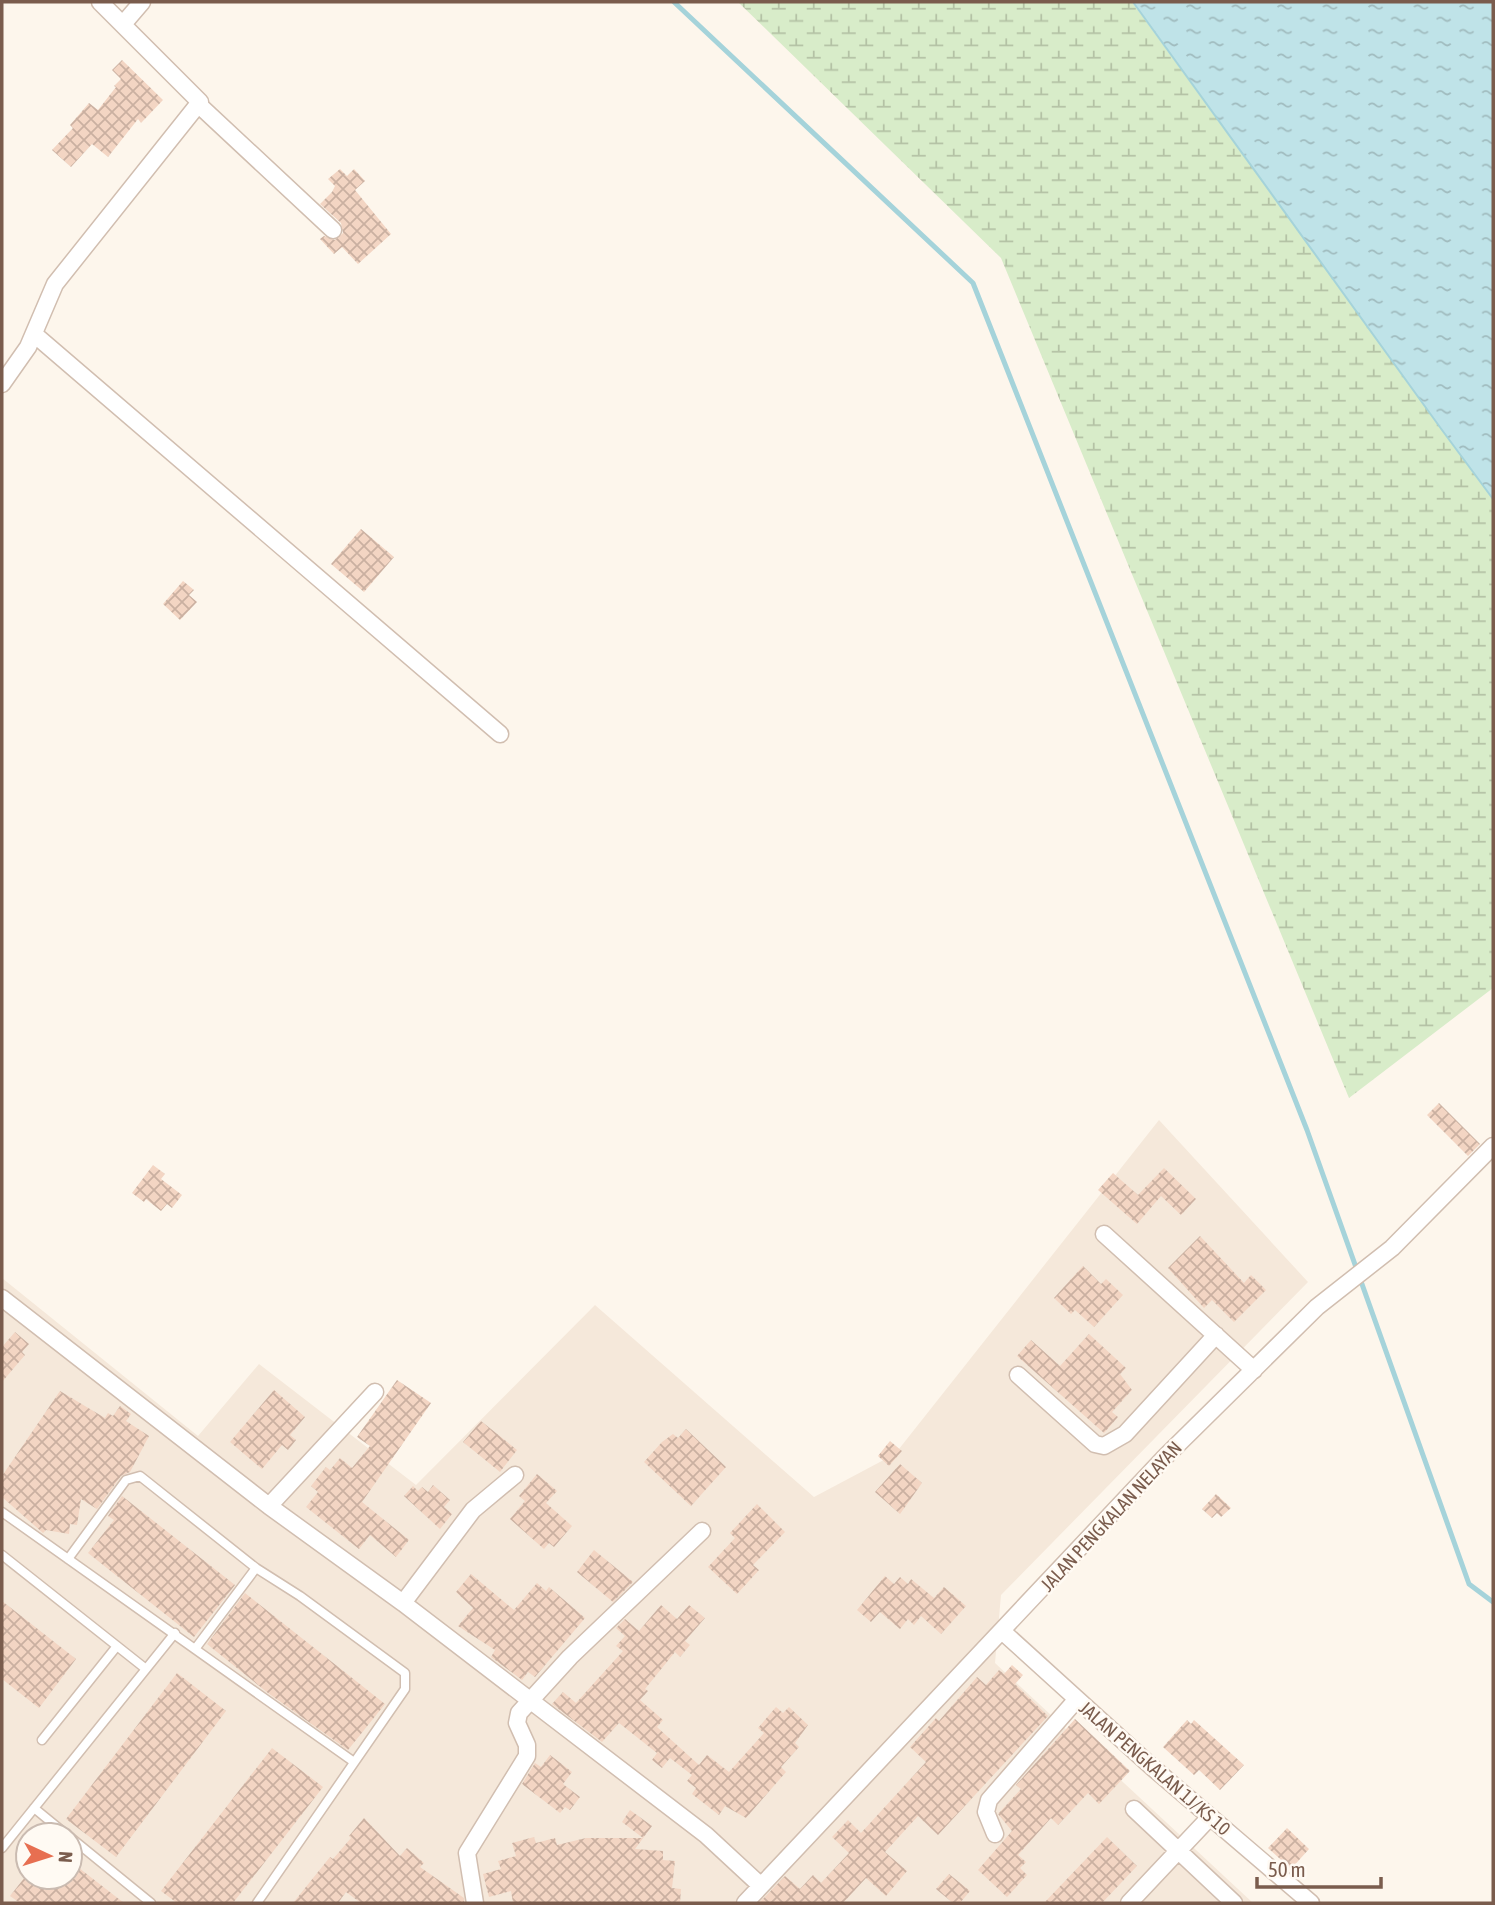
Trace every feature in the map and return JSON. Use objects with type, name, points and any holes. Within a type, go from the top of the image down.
[{"type":"street","points":[[2,384],[34,334],[55,285],[199,105],[200,99],[100,2]]},
{"type":"street","points":[[124,23],[142,2]]},
{"type":"street","points":[[199,105],[333,230]]},
{"type":"street","points":[[34,334],[500,734]]},
{"type":"street","name":"JALAN PENGKALAN NELAYAN","points":[[745,1903],[1165,1457],[1317,1307],[1392,1248],[1493,1146]]},
{"type":"street","points":[[1104,1234],[1254,1370]]},
{"type":"street","points":[[2,1298],[269,1506],[402,1603],[724,1849],[761,1886]]},
{"type":"street","points":[[1018,1375],[1095,1444],[1104,1446],[1125,1434],[1216,1335]]},
{"type":"street","points":[[269,1506],[375,1392]]},
{"type":"street","points":[[402,1603],[473,1510],[515,1475]]},
{"type":"street","points":[[475,1903],[467,1853],[527,1756],[527,1745],[517,1719],[529,1700],[702,1531]]},
{"type":"street","name":"JALAN PENGKALAN 1J/KS 10","points":[[1002,1631],[1210,1817],[1311,1903]]},
{"type":"street","points":[[995,1835],[986,1812],[989,1800],[1077,1699]]},
{"type":"street","points":[[1134,1809],[1234,1903]]},
{"type":"street","points":[[1129,1903],[1210,1817]]},
{"type":"lane","points":[[68,1559],[126,1480],[140,1476],[256,1568],[312,1604],[405,1673],[405,1689],[257,1903]]},
{"type":"lane","points":[[2,1512],[354,1762]]},
{"type":"lane","points":[[2,1555],[146,1669]]},
{"type":"lane","points":[[195,1648],[256,1568]]},
{"type":"lane","points":[[2,1848],[175,1633]]},
{"type":"lane","points":[[42,1740],[117,1646]]},
{"type":"lane","points":[[34,1808],[50,1821]]},
{"type":"lane","points":[[84,1848],[151,1903]]},
{"type":"shaded area","points":[[1159,1120],[1308,1282],[1001,1595],[995,1663],[1253,1903],[2,1903],[2,1278],[198,1436],[259,1364],[416,1485],[595,1305],[814,1497],[895,1454]]},
{"type":"green space","points":[[738,2],[1132,2],[1493,499],[1493,988],[1349,1098],[1001,258]]},
{"type":"water","points":[[1133,2],[1493,2],[1493,499],[1442,430]]},
{"type":"building","points":[[122,60],[163,100],[141,123],[138,119],[108,157],[92,144],[71,167],[52,150],[73,128],[70,125],[89,103],[98,110],[116,87],[114,86],[121,79],[112,70]]},
{"type":"building","points":[[340,169],[347,176],[354,169],[365,181],[355,190],[391,234],[358,264],[342,247],[334,254],[320,239],[324,236],[335,240],[343,233],[341,223],[320,204],[335,186],[328,179]]},
{"type":"building","points":[[361,529],[394,557],[364,592],[331,564]]},
{"type":"building","points":[[183,581],[194,590],[189,595],[197,602],[180,620],[163,604]]},
{"type":"building","points":[[1439,1103],[1480,1144],[1468,1156],[1427,1115]]},
{"type":"building","points":[[153,1165],[165,1174],[161,1179],[182,1195],[172,1208],[167,1204],[161,1211],[146,1199],[144,1202],[132,1193]]},
{"type":"building","points":[[1164,1168],[1196,1199],[1181,1215],[1161,1196],[1137,1224],[1098,1190],[1113,1173],[1138,1195]]},
{"type":"building","points":[[1200,1236],[1244,1283],[1251,1275],[1266,1290],[1234,1322],[1212,1300],[1204,1308],[1168,1268]]},
{"type":"building","points":[[1083,1266],[1101,1284],[1106,1279],[1123,1295],[1094,1327],[1075,1310],[1071,1314],[1054,1298]]},
{"type":"building","points":[[15,1332],[29,1344],[22,1352],[25,1355],[2,1382],[2,1347]]},
{"type":"building","points":[[1089,1334],[1126,1368],[1120,1374],[1132,1390],[1112,1412],[1118,1417],[1104,1433],[1017,1356],[1031,1340],[1060,1366]]},
{"type":"building","points":[[397,1380],[431,1403],[362,1502],[409,1540],[396,1557],[370,1535],[359,1549],[306,1507],[318,1492],[311,1486],[326,1467],[330,1470],[340,1458],[352,1468],[370,1446],[357,1437]]},
{"type":"building","points":[[274,1390],[305,1417],[290,1435],[296,1440],[288,1450],[282,1445],[262,1469],[230,1442]]},
{"type":"building","points":[[60,1391],[105,1418],[108,1413],[113,1416],[120,1406],[131,1414],[126,1421],[149,1436],[130,1472],[121,1476],[97,1509],[81,1499],[77,1525],[70,1524],[69,1534],[46,1530],[43,1533],[2,1497],[2,1476]]},
{"type":"building","points":[[481,1421],[517,1450],[500,1472],[463,1442]]},
{"type":"building","points":[[686,1429],[726,1467],[691,1506],[644,1462],[662,1442],[673,1434],[678,1438]]},
{"type":"building","points":[[890,1441],[902,1451],[889,1466],[878,1456]]},
{"type":"building","points":[[900,1464],[922,1483],[900,1514],[875,1492]]},
{"type":"building","points":[[537,1474],[557,1491],[546,1503],[572,1526],[554,1547],[549,1543],[544,1549],[510,1519],[525,1501],[519,1496]]},
{"type":"building","points":[[433,1485],[450,1500],[444,1507],[452,1514],[440,1529],[404,1496],[413,1486],[418,1491],[422,1487],[428,1492]]},
{"type":"building","points":[[1216,1494],[1231,1508],[1221,1517],[1217,1513],[1212,1518],[1202,1509]]},
{"type":"building","points":[[122,1496],[235,1585],[194,1637],[88,1553],[114,1520],[108,1516]]},
{"type":"building","points":[[757,1504],[785,1532],[753,1565],[759,1570],[737,1594],[708,1567],[735,1538],[730,1533]]},
{"type":"building","points":[[594,1550],[633,1582],[613,1602],[577,1572]]},
{"type":"building","points":[[471,1574],[514,1610],[537,1583],[546,1591],[549,1587],[585,1618],[535,1677],[528,1672],[522,1680],[491,1657],[495,1650],[458,1626],[473,1608],[456,1592]]},
{"type":"building","points":[[885,1576],[894,1584],[900,1577],[908,1584],[911,1579],[934,1598],[944,1587],[966,1606],[941,1634],[921,1616],[914,1625],[908,1619],[900,1629],[880,1612],[871,1622],[857,1610]]},
{"type":"building","points":[[245,1593],[385,1704],[348,1750],[268,1693],[207,1644]]},
{"type":"building","points":[[2,1601],[76,1659],[39,1708],[2,1679]]},
{"type":"building","points":[[661,1605],[677,1619],[689,1605],[705,1618],[685,1641],[690,1645],[680,1657],[675,1652],[645,1689],[648,1691],[640,1700],[663,1720],[657,1727],[699,1765],[707,1755],[729,1772],[764,1733],[758,1728],[776,1707],[783,1713],[789,1707],[808,1725],[795,1743],[799,1747],[781,1767],[786,1772],[746,1818],[725,1806],[719,1815],[692,1794],[696,1788],[687,1781],[692,1775],[670,1758],[662,1768],[652,1760],[657,1753],[619,1723],[602,1742],[552,1704],[563,1692],[576,1703],[623,1651],[616,1646],[625,1636],[616,1628],[625,1619],[639,1631]]},
{"type":"building","points":[[1012,1665],[1023,1675],[1015,1684],[1048,1716],[938,1835],[918,1816],[885,1852],[907,1871],[886,1896],[866,1878],[843,1903],[759,1903],[785,1876],[800,1889],[813,1875],[821,1883],[849,1853],[832,1837],[848,1820],[861,1833],[926,1762],[910,1747],[936,1718],[939,1721],[977,1677],[986,1685],[999,1670],[1004,1674]]},
{"type":"building","points":[[177,1673],[226,1711],[116,1857],[84,1833],[84,1821],[66,1819]]},
{"type":"building","points":[[1075,1719],[1130,1771],[1099,1804],[1088,1793],[1058,1825],[1051,1818],[1018,1855],[1026,1862],[1020,1868],[1027,1875],[1007,1897],[978,1870],[1012,1831],[998,1814],[1021,1789],[1016,1785]]},
{"type":"building","points":[[1187,1720],[1191,1724],[1194,1720],[1244,1765],[1220,1790],[1199,1770],[1194,1775],[1163,1747]]},
{"type":"building","points":[[272,1748],[323,1787],[233,1903],[177,1903],[161,1891]]},
{"type":"building","points":[[550,1755],[572,1772],[563,1784],[580,1797],[570,1810],[565,1807],[560,1813],[522,1784],[535,1763],[541,1767]]},
{"type":"building","points":[[630,1810],[652,1826],[635,1849],[663,1851],[663,1860],[675,1861],[672,1888],[681,1889],[680,1903],[513,1903],[511,1891],[489,1897],[483,1874],[501,1869],[498,1861],[516,1856],[512,1843],[534,1837],[536,1843],[555,1838],[557,1845],[586,1838],[643,1838],[622,1822]]},
{"type":"building","points":[[364,1818],[400,1856],[407,1848],[424,1863],[420,1867],[464,1898],[464,1903],[361,1903],[346,1892],[338,1903],[293,1903],[330,1857],[333,1859],[351,1838],[349,1836]]},
{"type":"building","points":[[1287,1828],[1309,1849],[1291,1869],[1268,1848]]},
{"type":"building","points":[[1107,1837],[1137,1866],[1102,1903],[1044,1903]]},
{"type":"building","points":[[84,1872],[124,1903],[20,1903],[10,1896],[14,1891],[84,1891]]},
{"type":"building","points":[[949,1874],[970,1891],[960,1903],[953,1903],[936,1889]]},
{"type":"waterway","points":[[674,2],[973,283],[1307,1130],[1469,1584],[1493,1602]]}]
